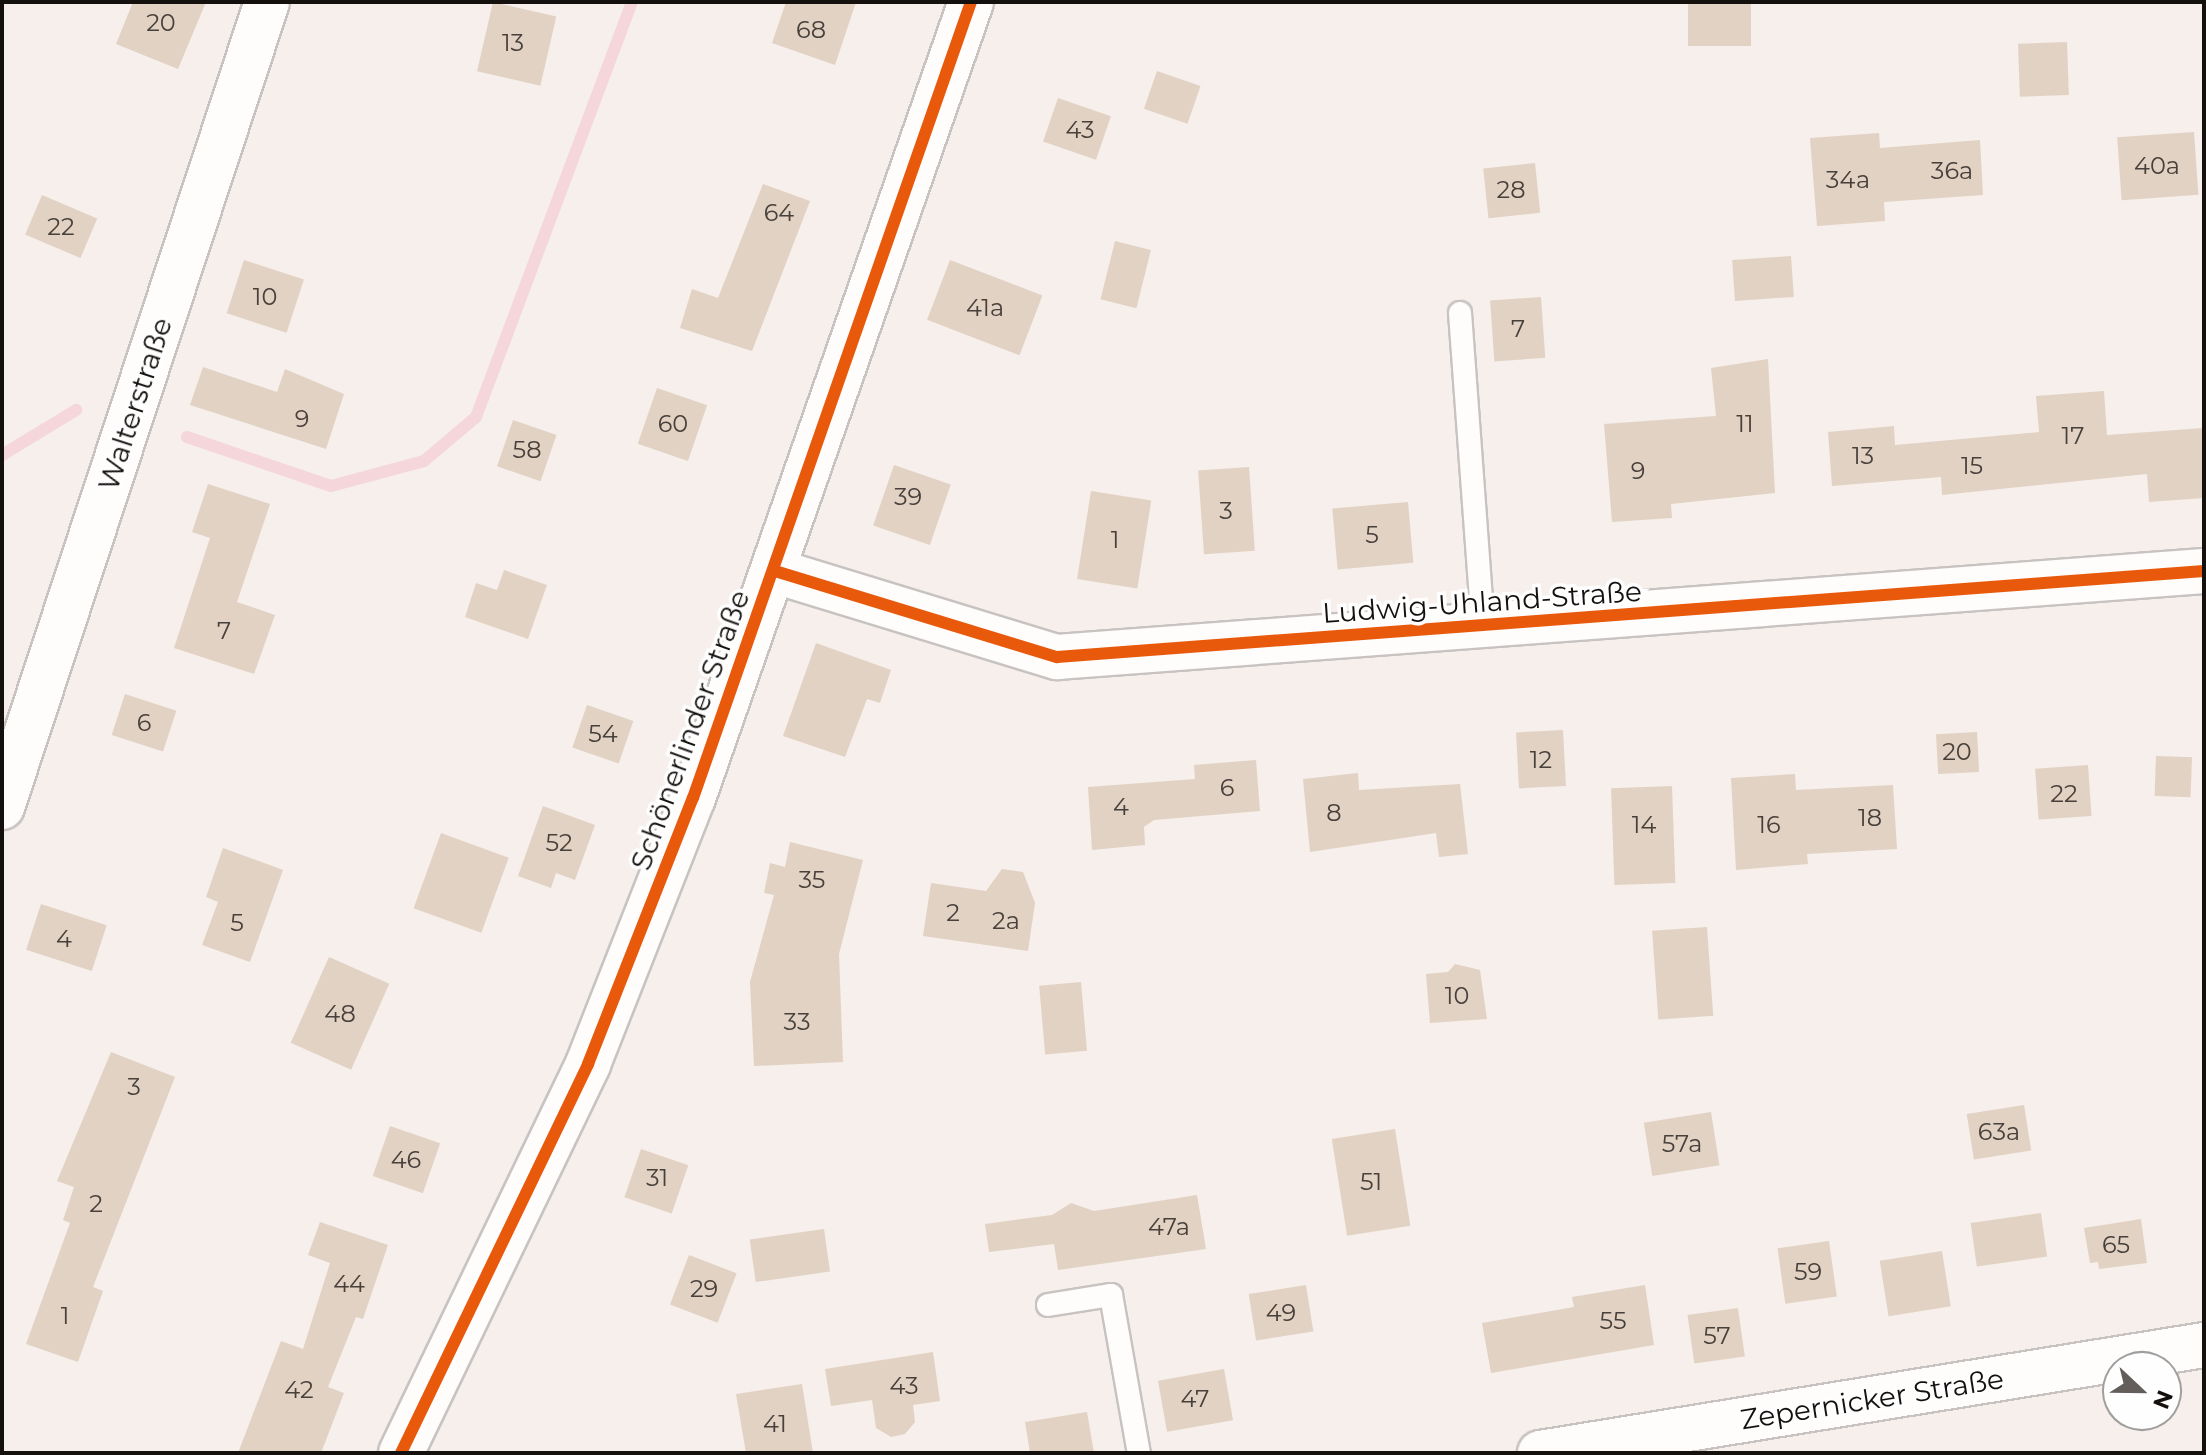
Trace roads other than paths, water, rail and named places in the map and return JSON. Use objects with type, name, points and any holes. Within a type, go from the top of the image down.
[{"type":"street","name":"Walterstraße","points":[[2,807],[267,2]]},
{"type":"street","name":"Schönerlinder Straße","points":[[401,1453],[588,1064],[775,571],[971,2]]},
{"type":"street","name":"Ludwig-Uhland-Straße","points":[[775,571],[1057,657],[2204,571]]},
{"type":"street","name":"Zepernicker Straße","points":[[1540,1453],[2204,1345]]},
{"type":"lane","points":[[1460,313],[1483,626]]},
{"type":"lane","points":[[1048,1305],[1111,1295],[1139,1453]]},
{"type":"waterway","points":[[187,437],[331,486],[424,461],[476,417],[632,2]]},
{"type":"waterway","points":[[2,455],[76,410]]}]
